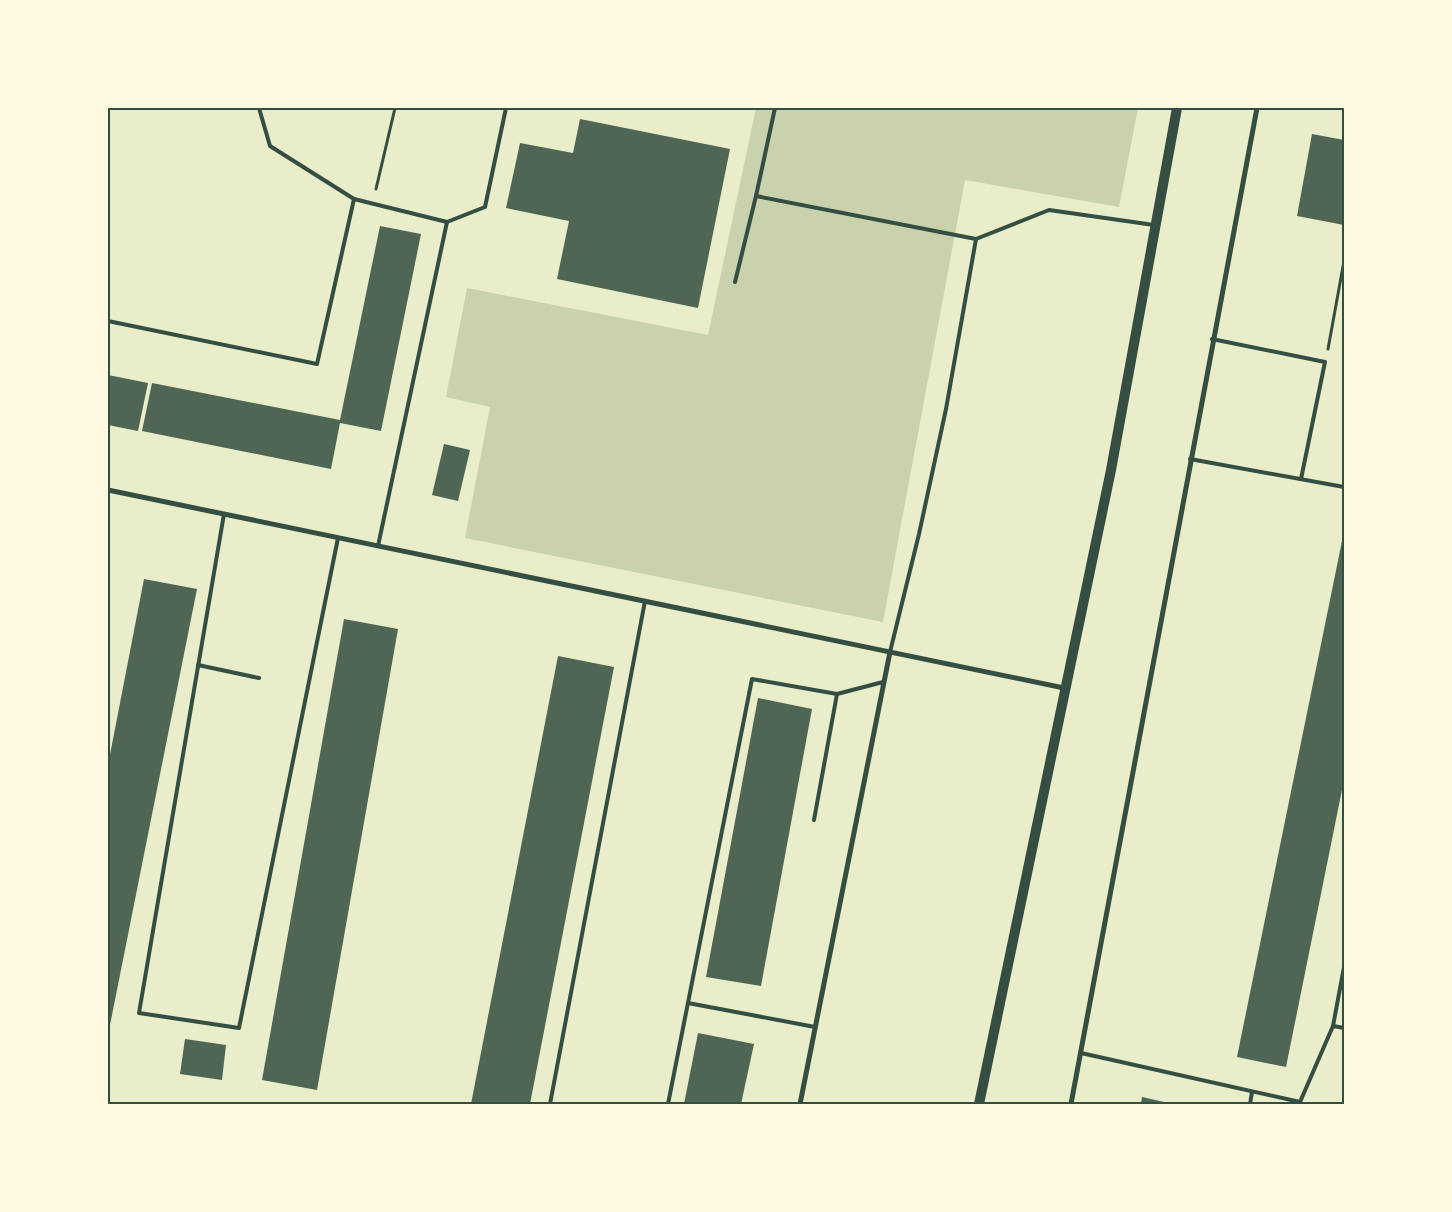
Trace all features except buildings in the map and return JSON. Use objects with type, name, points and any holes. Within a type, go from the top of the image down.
[{"type":"main road","points":[[980,1104],[1064,688],[1111,470],[1177,108]]},
{"type":"street","points":[[1071,1104],[1212,339],[1257,108]]},
{"type":"street","points":[[108,490],[1064,688]]},
{"type":"street","points":[[800,1104],[890,652]]},
{"type":"lane","points":[[259,108],[270,146],[354,199],[447,222],[486,207],[506,108]]},
{"type":"lane","points":[[735,282],[775,108]]},
{"type":"lane","points":[[756,196],[976,239],[1048,210],[1156,225]]},
{"type":"lane","points":[[108,321],[317,364],[354,199]]},
{"type":"lane","points":[[378,546],[447,222]]},
{"type":"lane","points":[[890,652],[919,534],[946,409],[976,239]]},
{"type":"lane","points":[[1212,339],[1325,362],[1301,479]]},
{"type":"lane","points":[[1190,459],[1344,487]]},
{"type":"lane","points":[[224,514],[139,1013],[239,1028],[338,538]]},
{"type":"lane","points":[[550,1104],[645,601]]},
{"type":"lane","points":[[198,665],[259,678]]},
{"type":"lane","points":[[668,1104],[752,679],[837,694],[883,682]]},
{"type":"lane","points":[[814,820],[837,694]]},
{"type":"lane","points":[[1081,1053],[1300,1102],[1333,1026],[1344,967]]},
{"type":"lane","points":[[688,1003],[815,1027]]},
{"type":"lane","points":[[1333,1026],[1344,1028]]},
{"type":"lane","points":[[1250,1104],[1252,1092]]},
{"type":"path","points":[[372,204],[395,108]]},
{"type":"path","points":[[1325,362],[1344,261]]},
{"type":"path","points":[[1339,288],[1344,286]]},
{"type":"green space","points":[[756,108],[1138,108],[1119,207],[965,180],[883,622],[465,538],[490,407],[446,397],[467,288],[708,335]]}]
